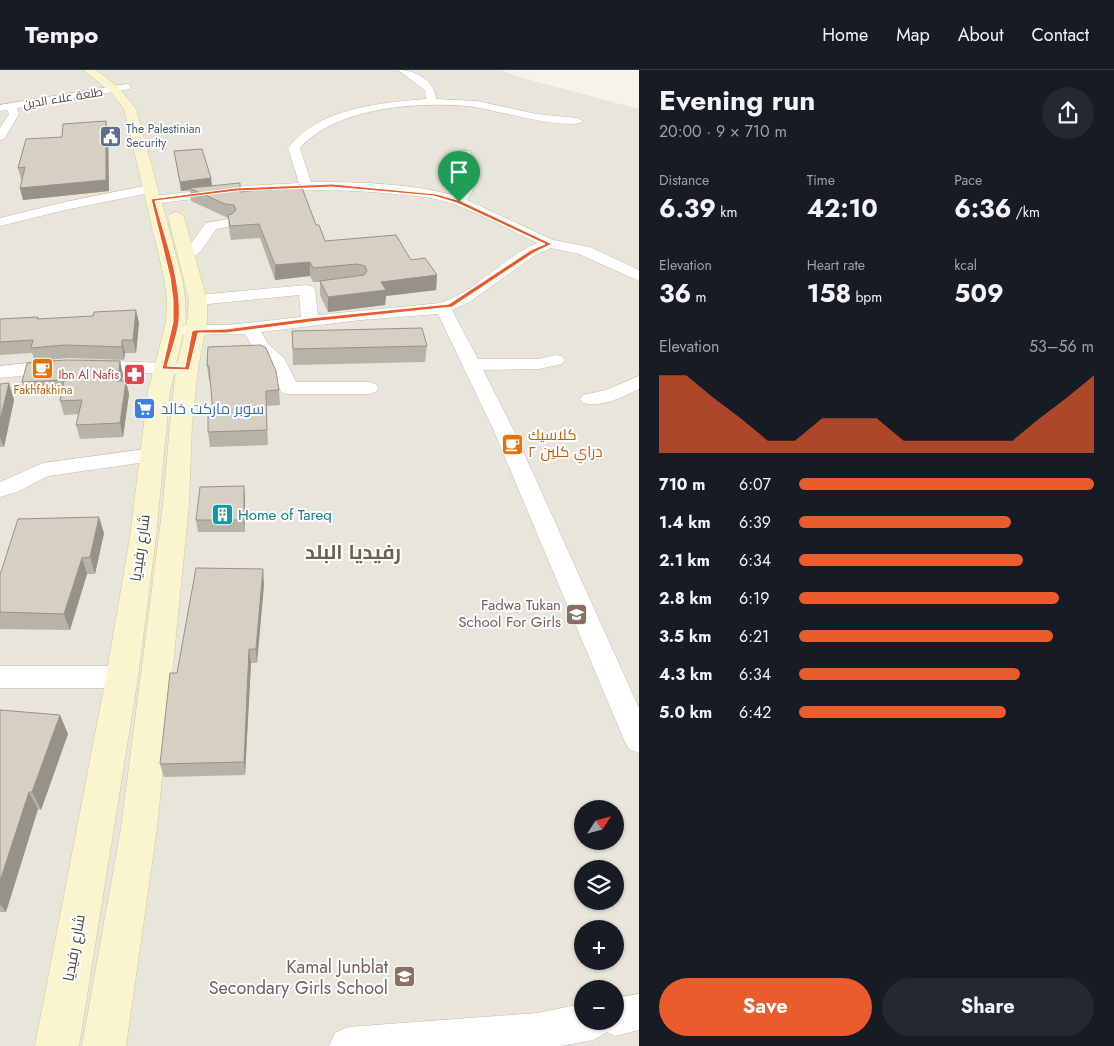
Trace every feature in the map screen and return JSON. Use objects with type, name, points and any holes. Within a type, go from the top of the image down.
[{"type":"main road","name":"شارع رفيديا","points":[[89,70],[114,82],[130,109],[157,195],[176,300],[185,331]]},
{"type":"main road","name":"شارع رفيديا","points":[[104,1046],[139,828],[176,504],[181,424],[176,368],[185,331],[198,300],[187,254],[157,195]]},
{"type":"main road","name":"شارع رفيديا","points":[[57,1046],[122,677],[153,455],[159,391],[176,368]]},
{"type":"street","points":[[403,70],[423,82],[430,89],[431,102]]},
{"type":"street","name":"طلعة علاء الدين","points":[[6,107],[114,82]]},
{"type":"street","points":[[306,186],[294,148],[304,134],[318,126],[350,115],[431,102],[469,103],[536,117],[577,121]]},
{"type":"street","points":[[0,137],[14,114],[6,107]]},
{"type":"street","points":[[459,202],[470,187],[471,176],[466,154]]},
{"type":"street","points":[[0,222],[65,206],[157,195],[306,186],[368,187],[434,195],[459,202],[550,244],[586,252],[639,276]]},
{"type":"street","points":[[187,254],[192,252],[211,226],[228,223]]},
{"type":"street","points":[[185,331],[251,329],[310,320],[443,308],[458,302],[533,251],[550,244]]},
{"type":"street","points":[[198,300],[324,288]]},
{"type":"street","points":[[307,290],[310,320]]},
{"type":"street","points":[[443,308],[502,429],[636,725]]},
{"type":"street","points":[[251,329],[261,347],[275,358],[283,372],[288,388],[369,388]]},
{"type":"street","points":[[472,365],[539,364],[556,360]]},
{"type":"street","points":[[0,372],[70,366],[176,368]]},
{"type":"street","points":[[590,399],[612,395],[639,382]]},
{"type":"street","points":[[0,490],[43,470],[153,455]]},
{"type":"street","points":[[0,677],[122,677]]},
{"type":"street","points":[[624,1015],[639,1012]]},
{"type":"street","points":[[348,1046],[537,1032],[574,1025]]},
{"type":"shaded area","points":[[0,70],[500,70],[639,109],[639,1046],[0,1046]]},
{"type":"building","points":[[106,121],[106,180],[20,188],[25,167],[18,168],[26,139],[62,137],[63,124]]},
{"type":"building","points":[[202,149],[211,178],[180,182],[174,151]]},
{"type":"building","points":[[240,183],[240,192],[301,185],[316,225],[319,225],[325,241],[396,235],[411,260],[425,258],[437,275],[381,282],[386,290],[328,297],[320,281],[364,275],[367,271],[365,266],[357,264],[313,268],[310,262],[275,265],[259,224],[230,226],[228,215],[236,210],[234,205],[225,204],[189,188]]},
{"type":"building","points":[[136,310],[133,340],[122,340],[122,347],[66,345],[31,348],[33,340],[0,342],[0,319],[93,316],[94,312]]},
{"type":"building","points":[[422,328],[427,346],[293,349],[292,331]]},
{"type":"building","points":[[261,345],[266,348],[276,371],[279,390],[266,391],[267,430],[208,432],[208,413],[213,413],[209,366],[207,366],[208,347]]},
{"type":"building","points":[[66,360],[120,361],[118,381],[126,381],[120,423],[76,425],[82,400],[60,401],[64,380],[22,382],[27,363]]},
{"type":"building","points":[[9,383],[0,420],[0,384]]},
{"type":"building","name":"Home of Tareq","points":[[244,486],[244,520],[196,520],[200,487]]},
{"type":"building","points":[[99,517],[90,557],[82,558],[64,614],[0,612],[0,575],[18,519]]},
{"type":"building","points":[[196,568],[263,569],[256,649],[249,649],[244,762],[160,764],[170,673],[177,673]]},
{"type":"building","points":[[0,710],[60,715],[32,792],[29,792],[0,881]]},
{"type":"place","name":"The Palestinian Security","points":[[110,136]]},
{"type":"place","name":"Fakhfakhina","points":[[43,369]]},
{"type":"place","name":"Ibn Al Nafis","points":[[135,375]]},
{"type":"place","name":"سوبر مارکت خالد","points":[[145,409]]},
{"type":"place","name":"كلاسيك دراي كلين ٢","points":[[512,444]]},
{"type":"place","name":"Home of Tareq","points":[[222,515]]},
{"type":"place","name":"Fadwa Tukan School For Girls","points":[[577,614]]},
{"type":"place","name":"Kamal Junblat Secondary Girls School","points":[[404,977]]},
{"type":"district","name":"رفيديا البلد","points":[[353,552]]},
{"type":"route","points":[[332,185],[408,191],[434,195],[459,202],[550,244],[533,251],[450,306],[436,309],[389,311],[310,320],[251,329],[195,331],[187,369],[164,368],[176,322],[176,300],[173,277],[153,200],[236,190],[332,185]]}]
